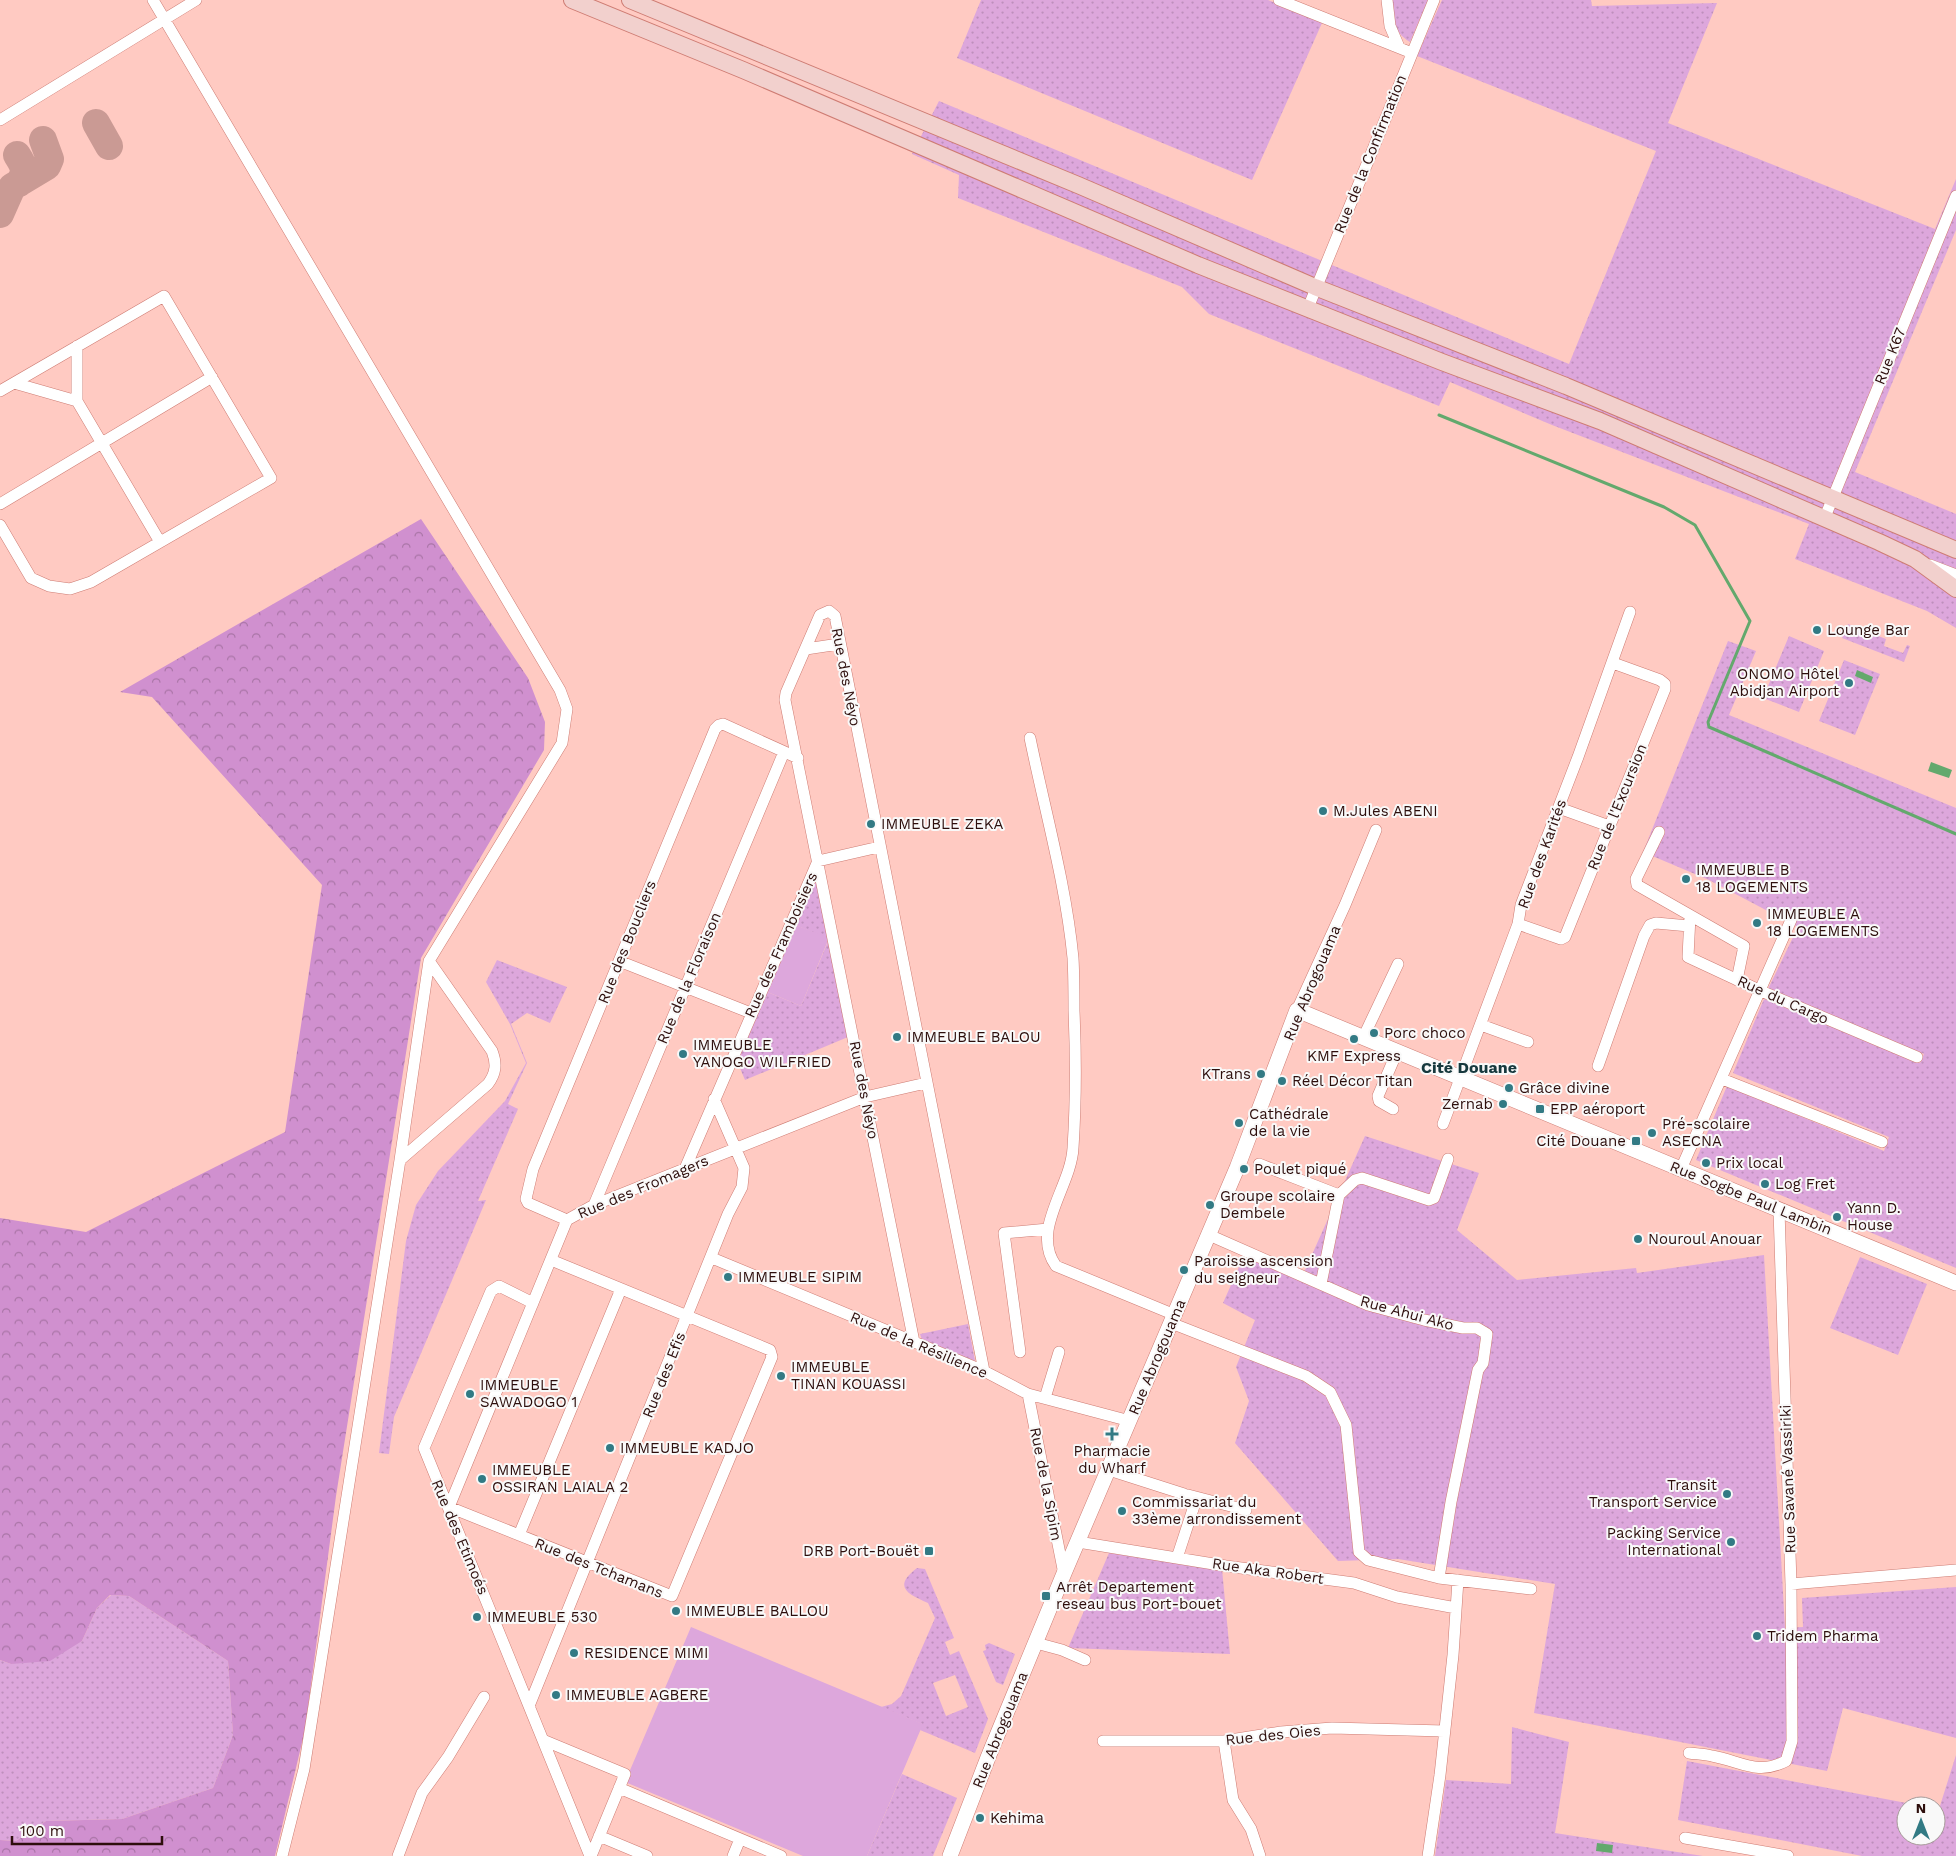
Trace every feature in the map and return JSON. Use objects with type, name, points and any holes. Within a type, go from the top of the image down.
[{"type":"main road","points":[[572,0],[743,70],[1173,254],[1600,421],[1879,542],[1915,559],[1956,589]]},
{"type":"main road","points":[[630,0],[1078,185],[1315,287],[1566,386],[1956,550]]},
{"type":"main road","points":[[1173,254],[1184,232]]},
{"type":"main road","points":[[1879,542],[1889,522]]},
{"type":"street","points":[[153,0],[555,681],[567,709],[562,743],[429,960],[400,1160],[304,1770],[282,1856]]},
{"type":"street","points":[[0,120],[196,0]]},
{"type":"street","points":[[1279,0],[1412,53]]},
{"type":"street","points":[[1387,0],[1390,26],[1399,47]]},
{"type":"street","name":"Rue de la Confirmation","points":[[1308,308],[1434,0]]},
{"type":"street","name":"Rue K67","points":[[1825,517],[1956,196]]},
{"type":"street","points":[[0,391],[164,296],[271,478],[91,582],[70,589],[49,586],[31,578],[0,525]]},
{"type":"street","points":[[78,346],[77,401],[160,542]]},
{"type":"street","points":[[0,504],[212,378]]},
{"type":"street","points":[[14,383],[77,401]]},
{"type":"street","points":[[1915,559],[1956,575]]},
{"type":"street","name":"Rue des Néyo","points":[[914,1342],[786,700],[820,615],[829,611],[835,616],[879,847],[984,1371]]},
{"type":"street","name":"Rue des Karités","points":[[1444,1124],[1462,1080],[1518,924],[1521,905],[1559,808],[1630,612]]},
{"type":"street","points":[[806,649],[839,644]]},
{"type":"street","name":"Rue de l'Excursion","points":[[1518,924],[1561,939],[1565,937],[1665,689],[1665,684],[1660,680],[1613,662]]},
{"type":"street","name":"Rue des Boucliers","points":[[567,1220],[528,1203],[526,1194],[533,1169],[714,729],[719,724],[723,724],[798,758]]},
{"type":"street","points":[[1030,738],[1068,922],[1073,960],[1076,1069],[1073,1150],[1070,1169],[1048,1229],[1049,1256],[1056,1266],[1306,1376],[1330,1392],[1346,1425],[1359,1552],[1368,1560],[1439,1578],[1531,1589]]},
{"type":"street","name":"Rue de la Floraison","points":[[594,1205],[784,752]]},
{"type":"street","points":[[1559,808],[1609,826]]},
{"type":"street","name":"Rue Abrogouama","points":[[950,1856],[989,1755],[1064,1574],[1209,1236],[1297,1010],[1345,905],[1376,830]]},
{"type":"street","points":[[1659,832],[1636,879],[1637,885],[1690,921],[1744,946],[1737,980]]},
{"type":"street","name":"Rue des Framboisiers","points":[[684,1171],[818,861],[879,847]]},
{"type":"street","points":[[1681,1169],[1791,920]]},
{"type":"street","points":[[1598,1066],[1644,936],[1650,925],[1690,921]]},
{"type":"street","name":"Rue du Cargo","points":[[1690,921],[1688,957],[1760,991],[1918,1056]]},
{"type":"street","points":[[400,1160],[488,1084],[495,1070],[495,1059],[492,1051],[429,960]]},
{"type":"street","points":[[619,961],[751,1013]]},
{"type":"street","points":[[1363,1038],[1398,964]]},
{"type":"street","name":"Rue Sogbe Paul Lambin","points":[[1297,1010],[1462,1080],[1956,1283]]},
{"type":"street","points":[[1481,1025],[1528,1042]]},
{"type":"street","points":[[1393,1109],[1379,1101],[1378,1096],[1397,1052]]},
{"type":"street","points":[[1722,1079],[1882,1142]]},
{"type":"street","name":"Rue des Fromagers","points":[[449,1507],[567,1220],[594,1205],[684,1171],[735,1147],[865,1097],[926,1083]]},
{"type":"street","name":"Rue des Efis","points":[[529,1706],[712,1258],[728,1214],[742,1187],[744,1168],[714,1099]]},
{"type":"street","points":[[1322,1284],[1339,1195],[1355,1180],[1362,1178],[1429,1200],[1434,1198],[1448,1158]]},
{"type":"street","points":[[1259,1164],[1339,1195]]},
{"type":"street","name":"Rue Savané Vassiriki","points":[[1688,1753],[1712,1756],[1761,1768],[1774,1767],[1786,1761],[1792,1741],[1791,1584],[1780,1210]]},
{"type":"street","points":[[1020,1352],[1004,1233],[1048,1229]]},
{"type":"street","name":"Rue Ahui Ako","points":[[1209,1236],[1368,1305],[1424,1320],[1463,1328],[1477,1328],[1487,1334],[1483,1363],[1478,1370],[1451,1502],[1439,1578]]},
{"type":"street","name":"Rue de la Résilience","points":[[712,1258],[984,1371],[1028,1394],[1130,1420]]},
{"type":"street","name":"Rue des Tchamans","points":[[449,1507],[672,1596],[772,1357],[770,1350],[551,1260]]},
{"type":"street","name":"Rue des Etimoés","points":[[533,1303],[498,1286],[491,1290],[426,1441],[425,1454],[449,1507],[590,1856]]},
{"type":"street","points":[[519,1535],[621,1289]]},
{"type":"street","points":[[1046,1398],[1060,1352]]},
{"type":"street","name":"Rue de la Sipim","points":[[1028,1394],[1064,1574]]},
{"type":"street","points":[[1109,1470],[1184,1494],[1246,1510]]},
{"type":"street","points":[[1178,1558],[1196,1503],[1184,1494]]},
{"type":"street","name":"Rue Aka Robert","points":[[1078,1542],[1354,1583],[1397,1597],[1456,1608]]},
{"type":"street","points":[[1791,1584],[1956,1570]]},
{"type":"street","points":[[1428,1856],[1440,1776],[1458,1580]]},
{"type":"street","points":[[1036,1643],[1062,1650],[1084,1660]]},
{"type":"street","points":[[398,1856],[422,1793],[448,1757],[484,1697]]},
{"type":"street","name":"Rue des Oies","points":[[1103,1741],[1224,1741],[1280,1732],[1332,1728],[1444,1731]]},
{"type":"street","points":[[543,1740],[625,1774],[590,1856]]},
{"type":"street","points":[[1224,1741],[1232,1800],[1251,1829],[1260,1856]]},
{"type":"street","points":[[619,1788],[781,1856]]},
{"type":"street","points":[[599,1836],[647,1856]]},
{"type":"street","points":[[1685,1838],[1752,1853],[1788,1856]]},
{"type":"street","points":[[733,1856],[740,1839]]},
{"type":"shaded area","points":[[981,0],[1268,0],[1322,23],[1252,180],[957,58]]},
{"type":"shaded area","points":[[1391,0],[1428,0],[1410,42],[1397,29]]},
{"type":"shaded area","points":[[1442,0],[1591,0],[1592,6],[1717,3],[1668,123],[1935,229],[1956,179],[1956,230],[1855,472],[1956,514],[1956,628],[1927,611],[1795,559],[1809,524],[1552,425],[1450,382],[1439,406],[1209,314],[1182,287],[958,198],[959,175],[912,154],[939,101],[1569,364],[1656,151],[1417,56]]},
{"type":"shaded area","points":[[1848,624],[1886,639],[1884,646],[1903,653],[1907,645],[1910,646],[1904,662],[1842,638]]},
{"type":"shaded area","points":[[1789,636],[1824,651],[1799,712],[1763,698]]},
{"type":"shaded area","points":[[1728,641],[1756,651],[1729,715],[1956,808],[1956,1268],[1696,1160],[1727,1086],[1884,1151],[1889,1137],[1733,1073],[1764,999],[1920,1063],[1924,1054],[1768,989],[1798,927],[1709,880],[1643,852]]},
{"type":"shaded area","points":[[1844,660],[1880,674],[1855,735],[1819,721]]},
{"type":"shaded area","points":[[1857,670],[1873,677],[1871,683],[1855,676]]},
{"type":"shaded area","points":[[1931,762],[1952,770],[1949,778],[1928,771]]},
{"type":"shaded area","points":[[816,871],[848,1037],[745,1080],[737,1061],[765,991],[801,1006],[829,939],[793,924]]},
{"type":"shaded area","points":[[793,924],[829,938],[801,1006],[765,991]]},
{"type":"shaded area","points":[[497,960],[567,987],[550,1023],[527,1013],[511,1024],[527,1063],[508,1104],[518,1109],[478,1201],[486,1200],[394,1417],[389,1454],[379,1453],[406,1241],[416,1205],[438,1171],[505,1101],[526,1063],[510,1024],[486,982]]},
{"type":"shaded area","points":[[1365,1136],[1479,1173],[1457,1230],[1517,1280],[1636,1268],[1637,1273],[1764,1255],[1785,1628],[1803,1627],[1802,1598],[1956,1587],[1956,1738],[1843,1708],[1827,1771],[1534,1713],[1555,1584],[1398,1559],[1338,1561],[1235,1443],[1249,1401],[1236,1367],[1255,1320],[1223,1303],[1243,1258],[1302,1277]]},
{"type":"shaded area","points":[[1860,1257],[1927,1284],[1898,1355],[1830,1328]]},
{"type":"shaded area","points":[[968,1324],[975,1361],[922,1340],[920,1334]]},
{"type":"shaded area","points":[[1109,1553],[1222,1569],[1230,1654],[1068,1648]]},
{"type":"shaded area","points":[[917,1568],[925,1569],[954,1638],[945,1642],[950,1655],[959,1651],[988,1719],[975,1753],[920,1730],[922,1724],[881,1707],[892,1704],[901,1696],[935,1618],[928,1603],[909,1593],[906,1589],[904,1585],[905,1580]],"holes":[[[955,1675],[968,1707],[946,1716],[933,1683]]]},
{"type":"shaded area","points":[[111,1595],[129,1596],[228,1661],[233,1735],[213,1788],[122,1819],[46,1821],[16,1841],[0,1840],[0,1660],[11,1664],[82,1641],[97,1608]]},
{"type":"shaded area","points":[[691,1627],[923,1724],[867,1856],[803,1856],[625,1782]]},
{"type":"shaded area","points":[[989,1643],[1015,1654],[1003,1685],[996,1682],[983,1651],[986,1650],[985,1645]]},
{"type":"shaded area","points":[[1512,1727],[1569,1742],[1555,1833],[1703,1856],[1435,1856],[1446,1780],[1511,1784]]},
{"type":"shaded area","points":[[1956,1755],[1956,1856],[1862,1856],[1678,1820],[1687,1761],[1896,1801],[1896,1846],[1946,1846],[1946,1796],[1943,1796]]},
{"type":"shaded area","points":[[902,1774],[957,1798],[933,1856],[867,1856]]},
{"type":"shaded area","points":[[1597,1843],[1613,1845],[1612,1853],[1596,1851]]},
{"type":"green space","points":[[421,519],[528,678],[545,722],[544,750],[421,958],[336,1496],[305,1730],[275,1856],[0,1856],[0,1840],[16,1841],[46,1821],[122,1819],[213,1788],[233,1735],[228,1661],[129,1596],[110,1595],[97,1608],[82,1641],[50,1661],[11,1664],[0,1660],[0,1218],[86,1232],[285,1132],[322,885],[152,697],[120,692]]},
{"type":"waterway","points":[[1439,415],[1664,507],[1695,525],[1750,621],[1708,722],[1709,727],[1956,834]]},
{"type":"taxiway","points":[[96,123],[109,146]]},
{"type":"taxiway","points":[[0,214],[12,187],[47,166],[50,159],[43,140]]},
{"type":"taxiway","points":[[17,155],[24,169],[19,183]]},
{"type":"place","name":"Lounge Bar","points":[[1817,630]]},
{"type":"place","name":"ONOMO Hôtel Abidjan Airport","points":[[1849,683]]},
{"type":"place","name":"M.Jules ABENI","points":[[1323,811]]},
{"type":"place","name":"IMMEUBLE ZEKA","points":[[871,824]]},
{"type":"place","name":"IMMEUBLE B 18 LOGEMENTS","points":[[1686,879]]},
{"type":"place","name":"IMMEUBLE A 18 LOGEMENTS","points":[[1757,923]]},
{"type":"place","name":"Porc choco","points":[[1374,1033]]},
{"type":"place","name":"IMMEUBLE BALOU","points":[[897,1037]]},
{"type":"place","name":"KMF Express","points":[[1354,1039]]},
{"type":"place","name":"IMMEUBLE YANOGO WILFRIED","points":[[683,1054]]},
{"type":"place","name":"KTrans","points":[[1261,1074]]},
{"type":"place","name":"Réel Décor Titan","points":[[1282,1081]]},
{"type":"place","name":"Grâce divine","points":[[1509,1088]]},
{"type":"place","name":"Zernab","points":[[1503,1104]]},
{"type":"place","name":"EPP aéroport","points":[[1540,1109]]},
{"type":"place","name":"Cathédrale de la vie","points":[[1239,1123]]},
{"type":"place","name":"Pré-scolaire ASECNA","points":[[1652,1133]]},
{"type":"place","name":"Cité Douane","points":[[1636,1141]]},
{"type":"place","name":"Prix local","points":[[1706,1163]]},
{"type":"place","name":"Poulet piqué","points":[[1244,1169]]},
{"type":"place","name":"Log Fret","points":[[1765,1184]]},
{"type":"place","name":"Groupe scolaire Dembele","points":[[1210,1205]]},
{"type":"place","name":"Yann D. House","points":[[1837,1217]]},
{"type":"place","name":"Nouroul Anouar","points":[[1638,1239]]},
{"type":"place","name":"Paroisse ascension du seigneur","points":[[1184,1270]]},
{"type":"place","name":"IMMEUBLE SIPIM","points":[[728,1277]]},
{"type":"place","name":"IMMEUBLE TINAN KOUASSI","points":[[781,1376]]},
{"type":"place","name":"IMMEUBLE SAWADOGO 1","points":[[470,1394]]},
{"type":"place","name":"Pharmacie du Wharf","points":[[1112,1434]]},
{"type":"place","name":"IMMEUBLE KADJO","points":[[610,1448]]},
{"type":"place","name":"IMMEUBLE OSSIRAN LAIALA 2","points":[[482,1479]]},
{"type":"place","name":"Transit Transport Service","points":[[1727,1494]]},
{"type":"place","name":"Commissariat du 33ème arrondissement","points":[[1122,1511]]},
{"type":"place","name":"Packing Service International","points":[[1731,1542]]},
{"type":"place","name":"DRB Port-Bouët","points":[[929,1551]]},
{"type":"place","name":"Arrêt Departement reseau bus Port-bouet","points":[[1046,1596]]},
{"type":"place","name":"IMMEUBLE BALLOU","points":[[676,1611]]},
{"type":"place","name":"IMMEUBLE 530","points":[[477,1617]]},
{"type":"place","name":"Tridem Pharma","points":[[1757,1636]]},
{"type":"place","name":"RESIDENCE MIMI","points":[[574,1653]]},
{"type":"place","name":"IMMEUBLE AGBERE","points":[[556,1695]]},
{"type":"place","name":"Kehima","points":[[980,1818]]},
{"type":"district","name":"Cité Douane","points":[[1469,1067]]}]
